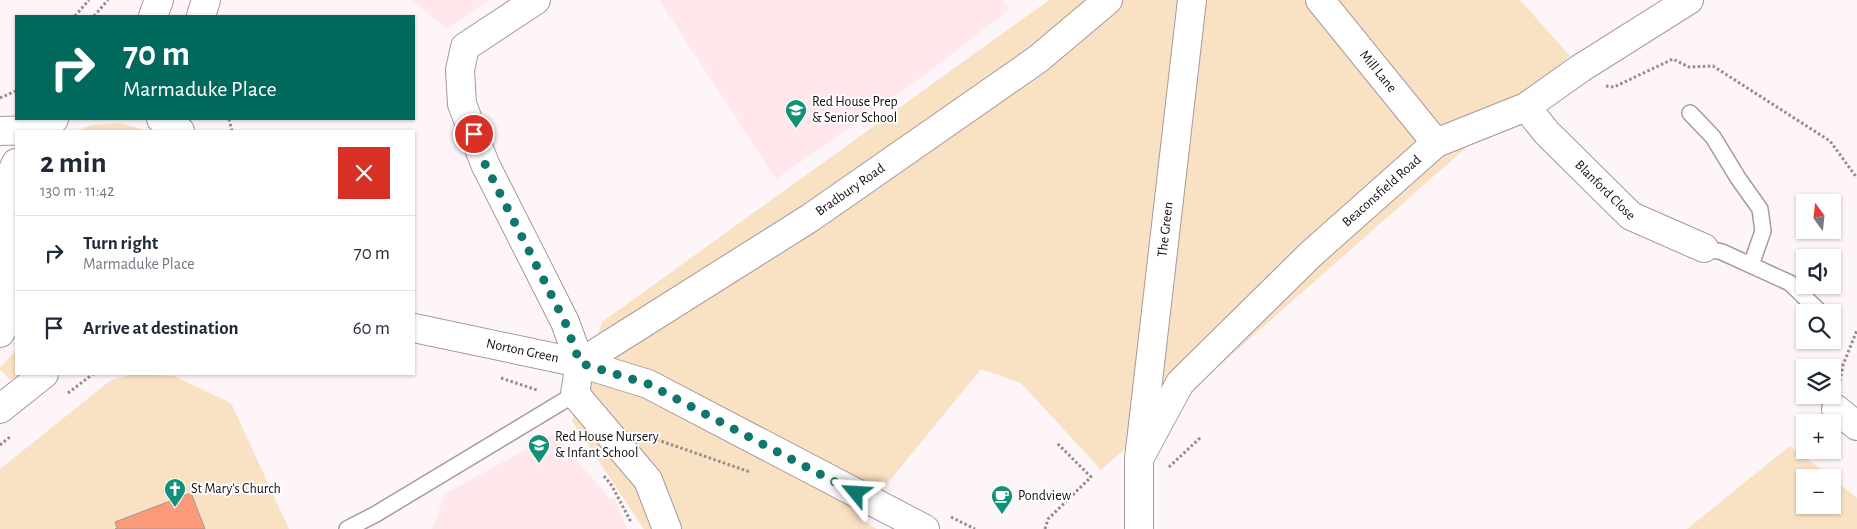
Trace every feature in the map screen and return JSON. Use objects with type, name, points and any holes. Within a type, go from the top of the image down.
[{"type":"street","points":[[153,15],[159,0]]},
{"type":"street","points":[[201,15],[206,0]]},
{"type":"street","points":[[536,0],[465,47],[460,70],[462,104],[485,164],[565,322],[580,363],[575,394],[648,480],[667,529]]},
{"type":"street","name":"Bradbury Road","points":[[580,363],[810,218],[1038,59],[1108,0]]},
{"type":"street","name":"The Green","points":[[1140,529],[1139,458],[1192,0]]},
{"type":"street","name":"Mill Lane","points":[[1320,0],[1436,143]]},
{"type":"street","name":"Beaconsfield Road","points":[[1139,458],[1180,384],[1310,254],[1436,143],[1526,107],[1581,68],[1689,0]]},
{"type":"street","name":"Blanford Close","points":[[1526,107],[1547,133],[1631,216],[1704,248]]},
{"type":"street","points":[[163,120],[178,130]]},
{"type":"street","points":[[0,131],[43,127]]},
{"type":"street","points":[[0,333],[5,325],[11,293],[6,187],[15,165]]},
{"type":"street","name":"Norton Green","points":[[415,328],[580,363],[648,384],[925,529]]},
{"type":"street","points":[[0,409],[43,375]]},
{"type":"street","points":[[1836,409],[1857,426]]},
{"type":"lane","points":[[1690,113],[1713,137],[1760,209],[1763,231],[1751,265]]},
{"type":"lane","points":[[1704,248],[1722,252],[1790,283],[1812,304]]},
{"type":"lane","points":[[347,529],[376,514],[575,394]]},
{"type":"path","points":[[76,15],[90,0]]},
{"type":"path","points":[[95,15],[108,0]]},
{"type":"path","points":[[0,98],[15,91]]},
{"type":"path","points":[[1836,409],[1843,365],[1857,330]]},
{"type":"path","points":[[649,437],[759,475]]},
{"type":"path","points":[[1165,470],[1201,437]]},
{"type":"path","points":[[1045,529],[1048,519],[1091,477],[1056,442]]},
{"type":"shaded area","points":[[412,0],[489,0],[447,29]]},
{"type":"shaded area","name":"Red House Prep & Senior School","points":[[659,0],[1002,0],[1010,9],[921,78],[776,179]]},
{"type":"shaded area","points":[[1049,0],[1520,0],[1570,56],[1101,470],[1021,383],[981,369],[859,518],[877,529],[644,529],[572,421],[602,322]]},
{"type":"shaded area","points":[[120,123],[144,130],[80,130],[91,125]]},
{"type":"shaded area","points":[[15,351],[15,375],[18,375],[11,380],[0,368]]},
{"type":"shaded area","points":[[130,375],[174,376],[231,403],[289,529],[0,529],[0,469],[111,380]]},
{"type":"shaded area","name":"Red House Nursery & Infant School","points":[[554,434],[610,499],[614,497],[627,529],[432,529],[445,494]]},
{"type":"shaded area","points":[[1790,446],[1796,451],[1796,459],[1807,459],[1820,469],[1796,469],[1796,514],[1841,514],[1841,485],[1857,498],[1857,529],[1687,529]]},
{"type":"building","name":"St Mary’s Church","points":[[191,493],[205,529],[115,529],[117,528],[115,522]]},
{"type":"place","name":"Red House Prep & Senior School","points":[[796,129]]},
{"type":"place","name":"Red House Nursery & Infant School","points":[[539,464]]},
{"type":"place","name":"St Mary’s Church","points":[[175,508]]},
{"type":"place","name":"Pondview","points":[[1002,515]]},
{"type":"route","points":[[474,134],[485,164],[565,322],[580,363],[648,384],[856,493]]}]
